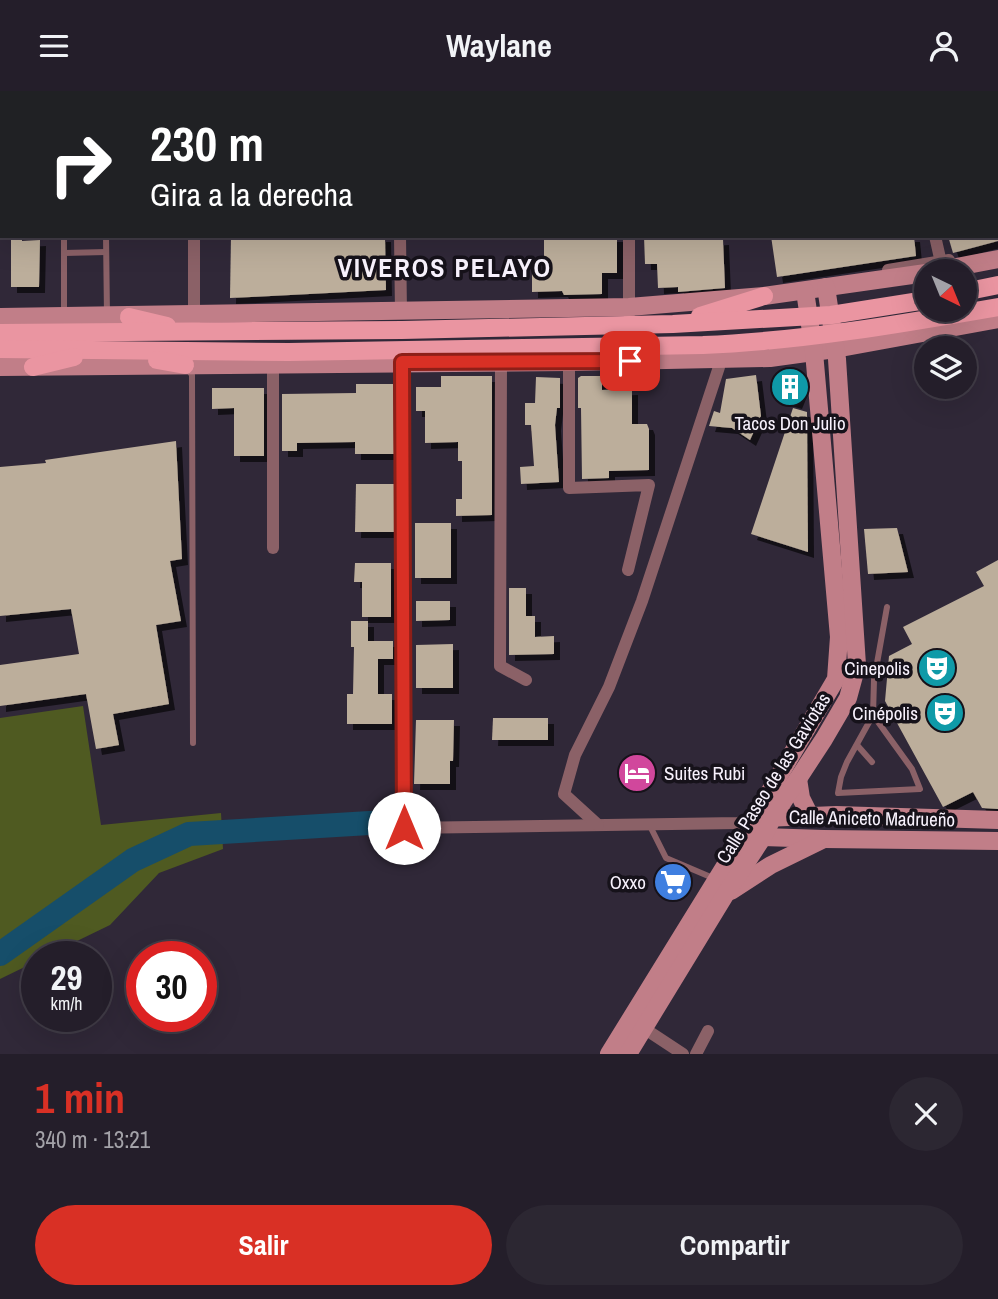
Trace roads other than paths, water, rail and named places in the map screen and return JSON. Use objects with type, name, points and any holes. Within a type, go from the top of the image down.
[{"type":"main road","points":[[977,262],[998,259]]},
{"type":"main road","points":[[0,317],[107,312],[129,317],[194,318],[629,311],[805,291],[914,275]]},
{"type":"main road","points":[[977,289],[998,285]]},
{"type":"main road","name":"Calle Paseo de las Gaviotas","points":[[773,817],[848,698],[857,665],[833,332],[826,287]]},
{"type":"main road","name":"Calle Paseo de las Gaviotas","points":[[609,1054],[637,1024],[721,888],[750,828],[836,679],[839,637],[813,344],[805,291]]},
{"type":"main road","points":[[673,324],[764,296]]},
{"type":"main road","points":[[0,367],[273,366],[770,358],[813,344],[833,332],[914,304]]},
{"type":"main road","points":[[833,332],[998,307]]},
{"type":"main road","points":[[0,333],[194,318],[401,309],[629,311],[673,324],[808,317],[833,332],[998,319]]},
{"type":"main road","points":[[0,349],[289,352],[761,342],[813,344]]},
{"type":"main road","points":[[33,367],[95,352]]},
{"type":"main road","points":[[119,352],[184,365]]},
{"type":"main road","points":[[798,779],[801,799],[810,816]]},
{"type":"main road","name":"Calle Aniceto Madrueño","points":[[750,828],[773,817],[836,815],[998,820]]},
{"type":"main road","name":"Calle Aniceto Madrueño","points":[[750,828],[824,839],[998,841]]},
{"type":"main road","points":[[721,888],[824,839]]},
{"type":"main road","name":"Calle Paseo de las Gaviotas","points":[[628,1054],[637,1024]]},
{"type":"street","points":[[107,312],[194,318],[194,238]]},
{"type":"street","points":[[400,238],[401,309]]},
{"type":"street","points":[[629,238],[629,311],[764,289],[914,271]]},
{"type":"street","points":[[934,238],[938,259]]},
{"type":"street","points":[[971,259],[998,251]]},
{"type":"street","points":[[0,310],[64,313]]},
{"type":"street","points":[[598,825],[564,794],[575,755],[608,687],[642,601],[719,367],[719,360]]},
{"type":"street","points":[[402,362],[404,828],[649,824],[750,828]]},
{"type":"street","points":[[501,362],[500,666],[526,680]]},
{"type":"street","points":[[569,362],[569,488],[649,485],[628,570]]},
{"type":"street","points":[[273,366],[274,548]]},
{"type":"street","points":[[637,1024],[683,1054]]},
{"type":"street","points":[[696,1054],[708,1031]]},
{"type":"lane","points":[[64,238],[64,313]]},
{"type":"lane","points":[[106,238],[107,312]]},
{"type":"lane","points":[[64,253],[106,252]]},
{"type":"lane","points":[[184,365],[192,375],[193,743]]},
{"type":"lane","points":[[836,815],[841,777],[873,715],[874,680],[887,607]]},
{"type":"lane","points":[[838,793],[920,789],[912,769],[873,715]]},
{"type":"lane","points":[[857,745],[872,762]]},
{"type":"lane","points":[[649,824],[666,858],[721,888]]},
{"type":"waterway","points":[[0,954],[133,860],[189,834],[386,822]]},
{"type":"place","name":"Tacos Don Julio","points":[[790,387]]},
{"type":"place","name":"Cinepolis","points":[[937,668]]},
{"type":"place","name":"Cinépolis","points":[[945,713]]},
{"type":"place","name":"Suites Rubi","points":[[637,773]]},
{"type":"place","name":"Oxxo","points":[[673,882]]},
{"type":"district","name":"VIVEROS PELAYO","points":[[445,268]]}]
